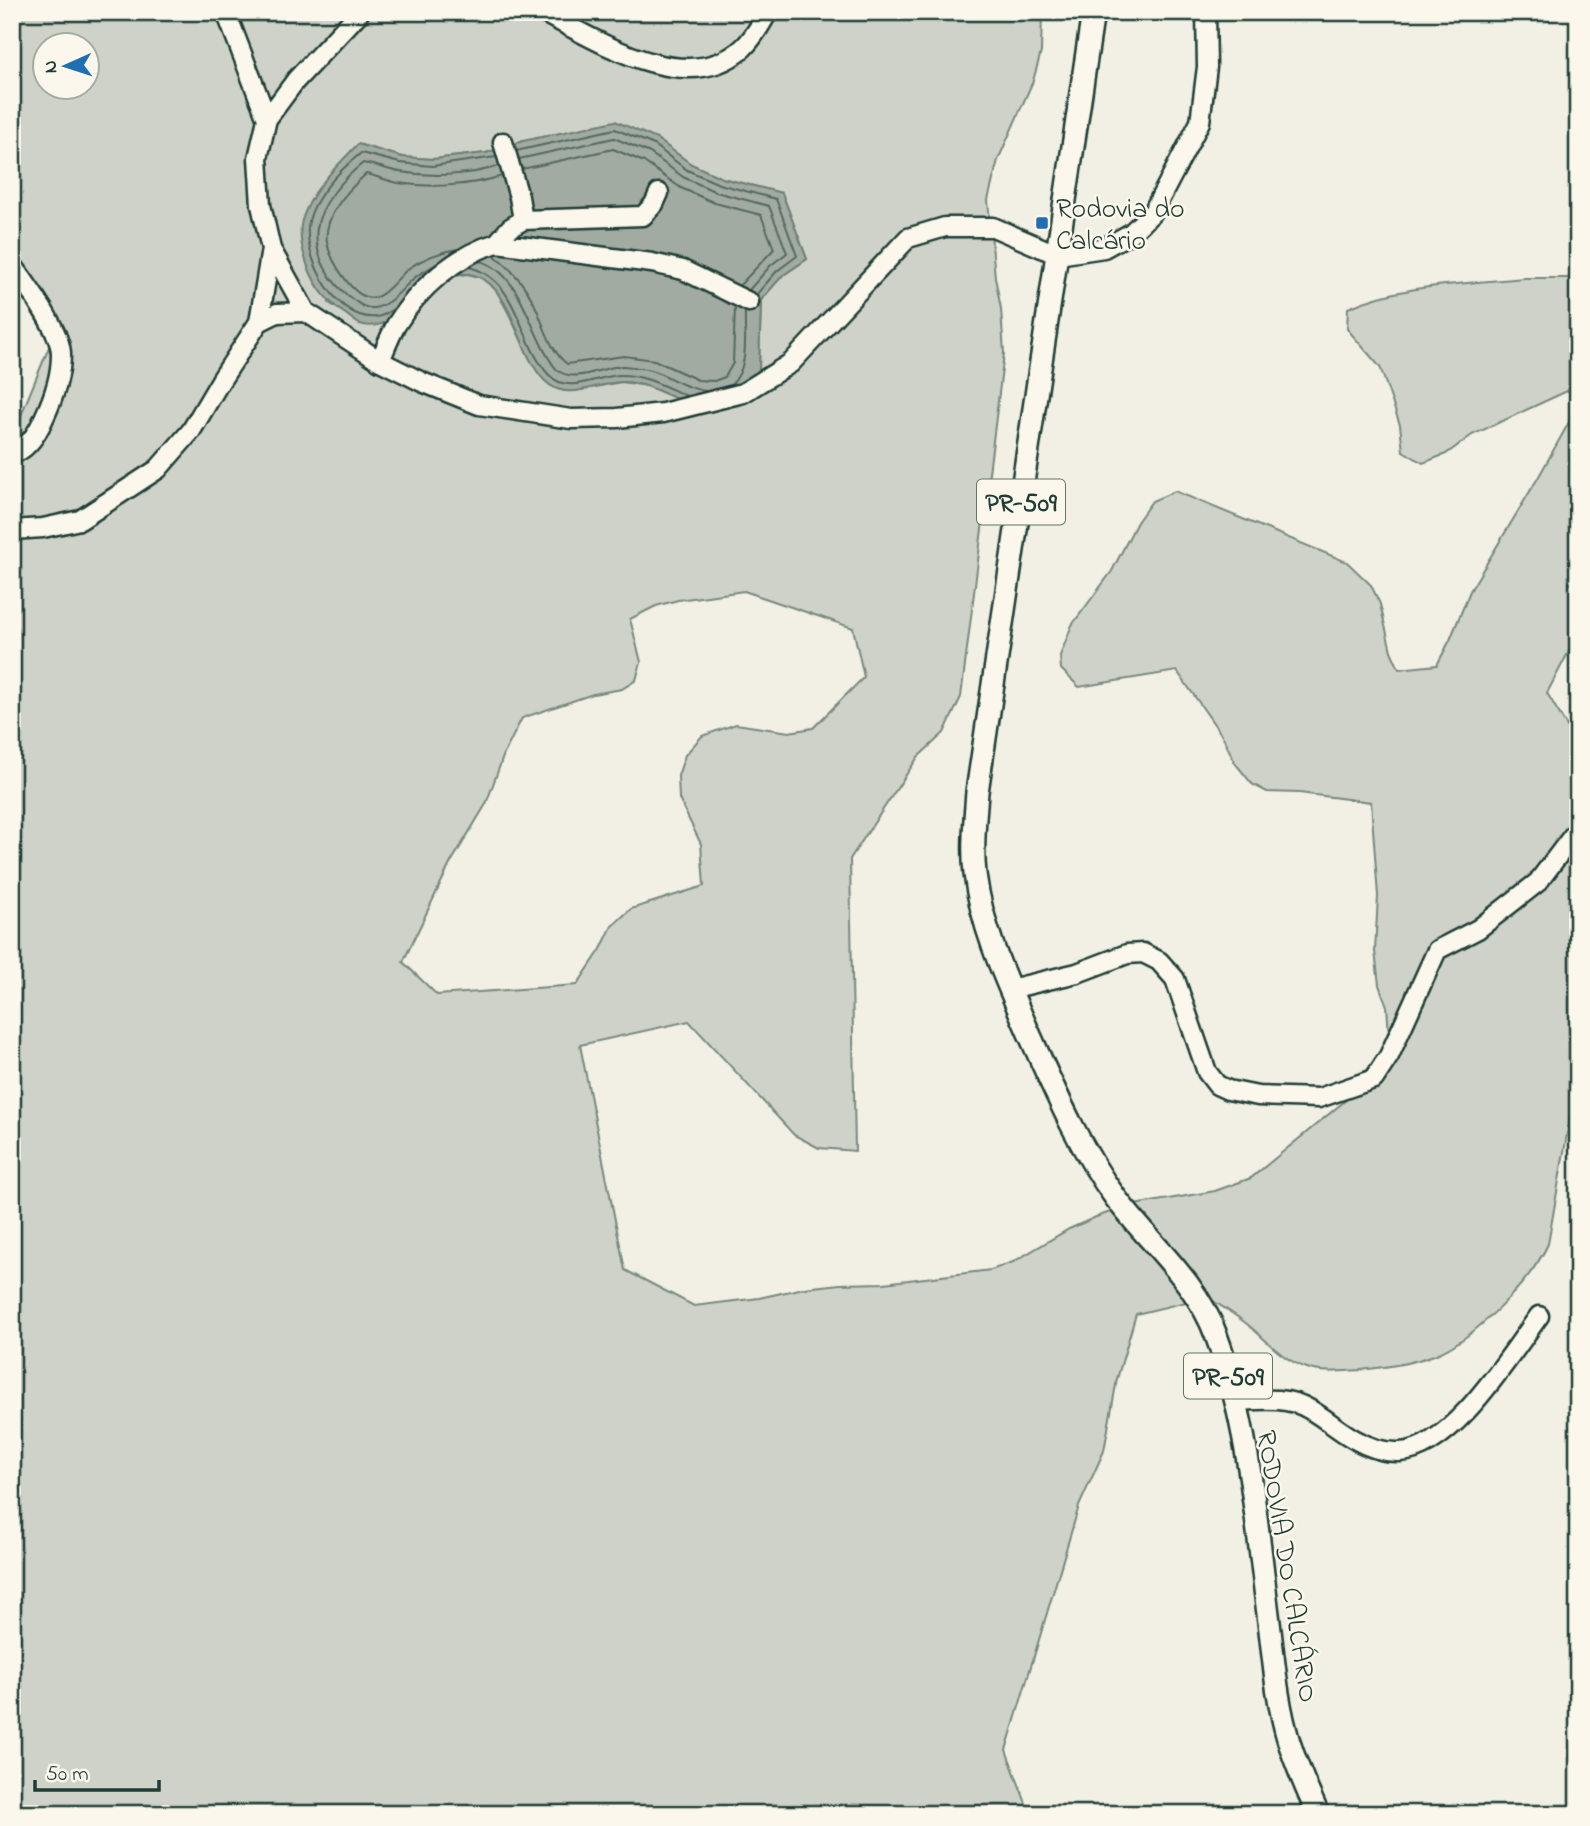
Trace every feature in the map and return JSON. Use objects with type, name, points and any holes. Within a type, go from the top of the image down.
[{"type":"main road","name":"RODOVIA DO CALCÁRIO","points":[[1093,12],[977,792],[975,872],[985,921],[1010,989],[1065,1115],[1096,1170],[1195,1295],[1215,1333],[1235,1401],[1259,1546],[1278,1693],[1289,1740],[1303,1782],[1318,1814]]},
{"type":"street","points":[[226,12],[267,118]]},
{"type":"street","points":[[360,12],[296,80],[267,118],[258,158],[261,205],[271,249],[306,312],[380,361],[422,382],[479,405],[571,419],[663,413],[743,393],[791,363],[908,238],[945,227],[993,226],[1058,255],[1104,248],[1131,233],[1153,212],[1200,122],[1207,67],[1206,12]]},
{"type":"street","points":[[542,12],[601,43],[655,65],[690,69],[719,63],[742,49],[768,12]]},
{"type":"street","points":[[753,36],[754,12]]},
{"type":"street","points":[[503,142],[523,220]]},
{"type":"street","points":[[497,243],[510,228],[523,220],[643,216],[654,204],[659,193]]},
{"type":"street","points":[[380,361],[396,326],[422,290],[480,248],[497,243],[652,262],[683,270],[749,302]]},
{"type":"street","points":[[12,530],[43,528],[80,520],[158,469],[191,430],[259,322],[271,249]]},
{"type":"street","points":[[12,264],[45,311],[62,353],[54,397],[38,430],[20,452],[12,454]]},
{"type":"street","points":[[259,322],[277,313],[306,312]]},
{"type":"street","points":[[1010,989],[1077,973],[1127,954],[1143,953],[1159,961],[1175,979],[1207,1072],[1217,1085],[1258,1096],[1319,1098],[1374,1079],[1389,1056],[1437,950],[1478,929],[1538,882],[1578,829]]},
{"type":"street","points":[[1235,1401],[1282,1400],[1307,1407],[1354,1439],[1378,1450],[1402,1453],[1429,1442],[1468,1412],[1539,1316]]},
{"type":"shaded area","points":[[12,12],[1042,12],[1041,52],[1033,81],[998,160],[988,200],[1004,353],[961,697],[944,733],[918,757],[850,859],[855,1151],[819,1148],[794,1135],[689,1021],[580,1045],[625,1270],[694,1306],[759,1298],[804,1288],[884,1283],[991,1270],[1013,1262],[1069,1229],[1096,1217],[1128,1206],[1215,1191],[1251,1178],[1391,1063],[1387,1006],[1379,985],[1375,951],[1378,896],[1371,802],[1267,792],[1252,784],[1235,763],[1223,737],[1177,671],[1079,687],[1061,669],[1060,656],[1072,625],[1112,571],[1137,522],[1152,501],[1175,491],[1347,562],[1371,585],[1380,604],[1391,651],[1399,669],[1437,665],[1470,591],[1578,406],[1578,634],[1547,693],[1575,740],[1578,740],[1578,1117],[1570,1117],[1548,1244],[1540,1259],[1514,1292],[1465,1337],[1434,1355],[1389,1366],[1334,1372],[1307,1368],[1280,1353],[1251,1327],[1207,1297],[1136,1314],[1117,1379],[1104,1451],[1079,1506],[1006,1750],[1030,1814],[12,1814],[12,437],[56,330],[12,266]],"holes":[[[657,139],[691,164],[722,178],[782,193],[807,259],[782,276],[761,300],[759,369],[691,405],[647,386],[621,382],[574,391],[545,381],[530,359],[496,290],[480,277],[467,274],[445,278],[382,324],[361,324],[329,303],[313,195],[358,145],[402,157],[433,159],[486,153],[523,141]],[[744,591],[853,628],[864,677],[813,728],[789,732],[736,724],[702,736],[685,755],[678,776],[679,799],[701,844],[704,886],[631,909],[612,926],[601,949],[577,985],[437,995],[403,962],[450,864],[486,804],[504,754],[522,718],[593,694],[622,689],[636,680],[641,662],[630,619],[656,606],[678,600]]]},
{"type":"shaded area","points":[[1523,278],[1578,278],[1578,386],[1472,435],[1446,454],[1423,463],[1403,451],[1400,425],[1380,367],[1347,329],[1348,308],[1390,294],[1412,290]]},
{"type":"water","points":[[615,121],[657,139],[691,164],[722,178],[782,193],[807,259],[782,276],[761,300],[759,369],[750,388],[691,405],[630,382],[563,391],[545,381],[536,370],[508,309],[489,283],[477,276],[460,274],[445,279],[390,320],[375,325],[360,324],[353,320],[331,303],[314,280],[302,244],[302,220],[318,188],[358,144],[402,157],[433,159],[486,153],[523,141]]},
{"type":"place","name":"Rodovia do Calcário","points":[[1042,223]]}]
